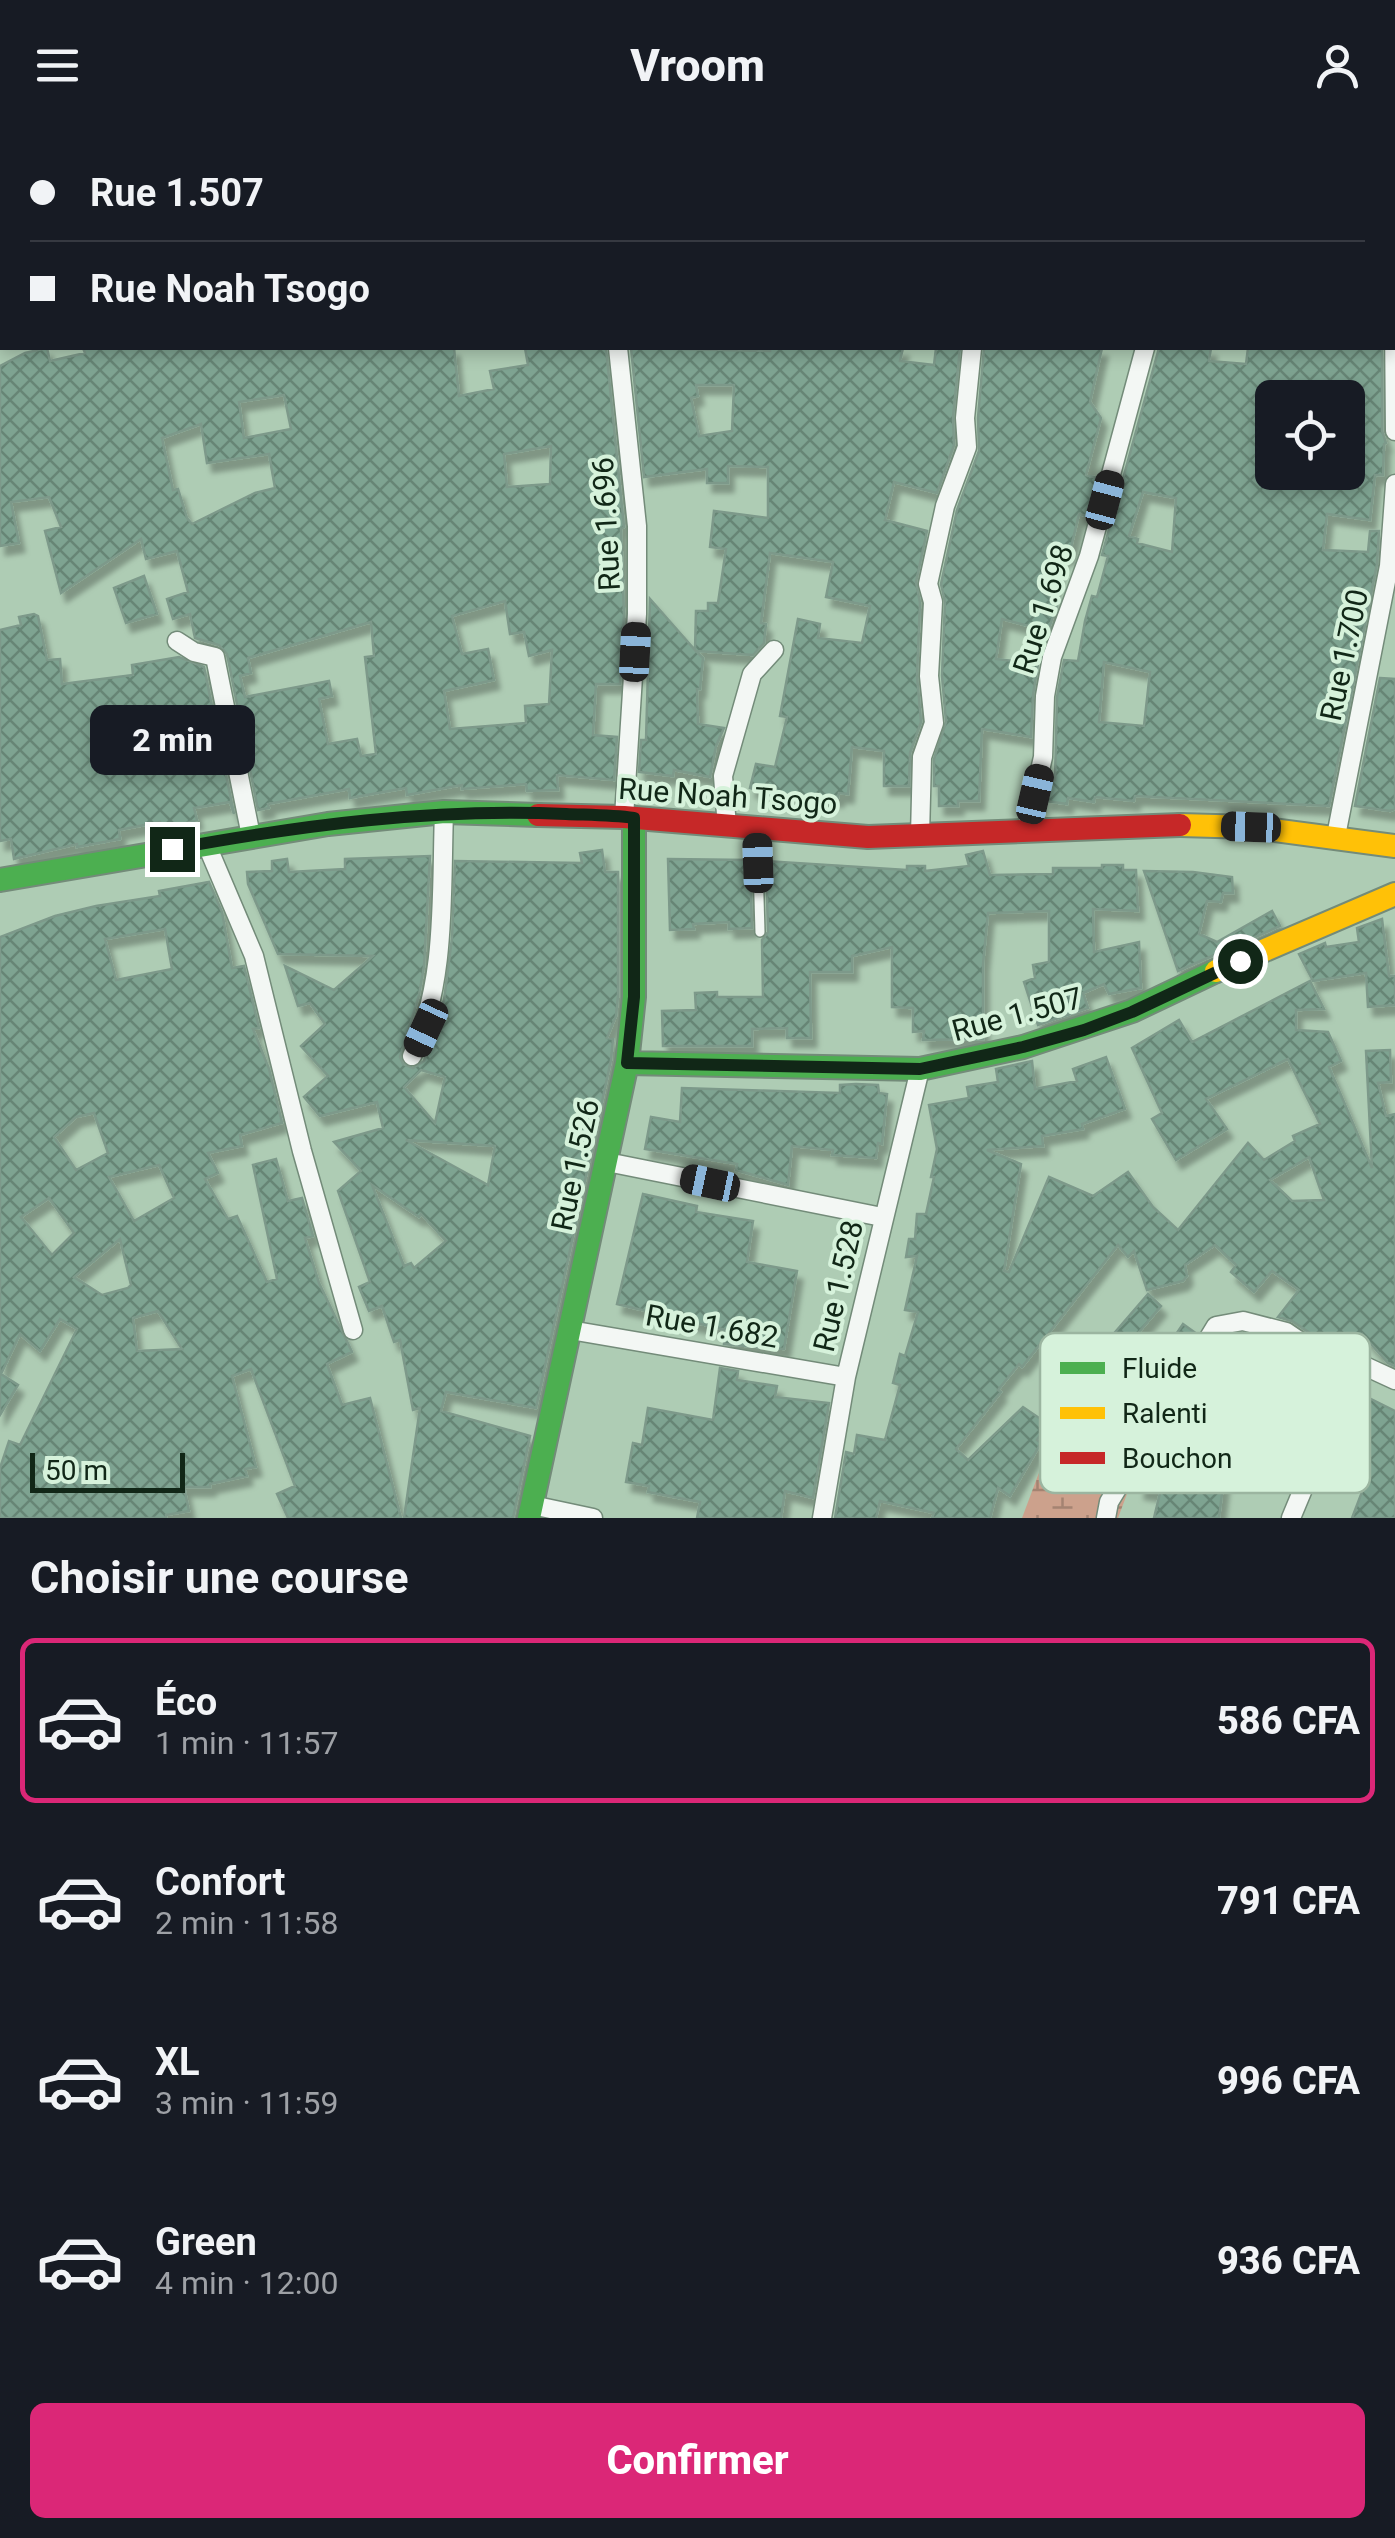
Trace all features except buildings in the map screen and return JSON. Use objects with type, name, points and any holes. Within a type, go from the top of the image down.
[{"type":"street","name":"Rue 1.696","points":[[618,350],[637,526],[629,818]]},
{"type":"street","points":[[920,836],[922,757],[934,723],[929,676],[932,602],[928,584],[945,506],[967,447],[964,418],[972,350]]},
{"type":"street","name":"Rue 1.698","points":[[1026,832],[1044,757],[1045,696],[1052,657],[1090,556],[1144,350]]},
{"type":"street","points":[[1394,350],[1395,431]]},
{"type":"street","name":"Rue 1.700","points":[[1336,836],[1384,601],[1395,484]]},
{"type":"street","points":[[177,641],[194,652],[215,657],[251,836]]},
{"type":"street","points":[[727,826],[723,776],[752,674],[774,650]]},
{"type":"street","points":[[412,1056],[426,1028],[432,996],[440,931],[444,812]]},
{"type":"street","name":"Rue Noah Tsogo","points":[[0,880],[251,836],[444,812],[629,818],[868,837],[1251,827],[1395,846]]},
{"type":"street","name":"Rue 1.526","points":[[530,1512],[627,1063],[634,997],[629,818]]},
{"type":"street","points":[[206,843],[254,956],[302,1151],[353,1330]]},
{"type":"street","name":"Rue 1.507","points":[[627,1063],[920,1069],[1023,1047],[1132,1012],[1209,974],[1395,894]]},
{"type":"street","name":"Rue 1.528","points":[[822,1518],[846,1377],[920,1069]]},
{"type":"street","points":[[607,1162],[882,1218]]},
{"type":"street","points":[[1212,1333],[1216,1326],[1242,1320],[1287,1333]]},
{"type":"street","name":"Rue 1.682","points":[[570,1330],[846,1377]]},
{"type":"street","points":[[1370,1368],[1395,1380]]},
{"type":"street","points":[[1106,1518],[1114,1493]]},
{"type":"street","points":[[1291,1518],[1301,1493]]},
{"type":"street","points":[[530,1512],[593,1518]]},
{"type":"lane","points":[[757,828],[760,932]]},
{"type":"green space","points":[[1040,1470],[1040,1493],[1127,1493],[1118,1518],[1022,1518]]},
{"type":"traffic: fast","points":[[0,880],[328,824],[444,812],[538,815]]},
{"type":"traffic: fast","points":[[529,1518],[627,1063],[634,997],[634,819]]},
{"type":"traffic: fast","points":[[627,1063],[920,1069],[1023,1047],[1132,1011],[1216,971]]},
{"type":"traffic: slow","points":[[1180,825],[1251,827],[1395,846]]},
{"type":"traffic: slow","points":[[1216,971],[1395,894]]},
{"type":"traffic: jam","points":[[538,815],[624,817],[868,837],[1180,825]]},
{"type":"route","points":[[172,849],[328,824],[444,812],[634,818],[634,997],[627,1063],[920,1069],[1084,1030],[1240,961]]}]
